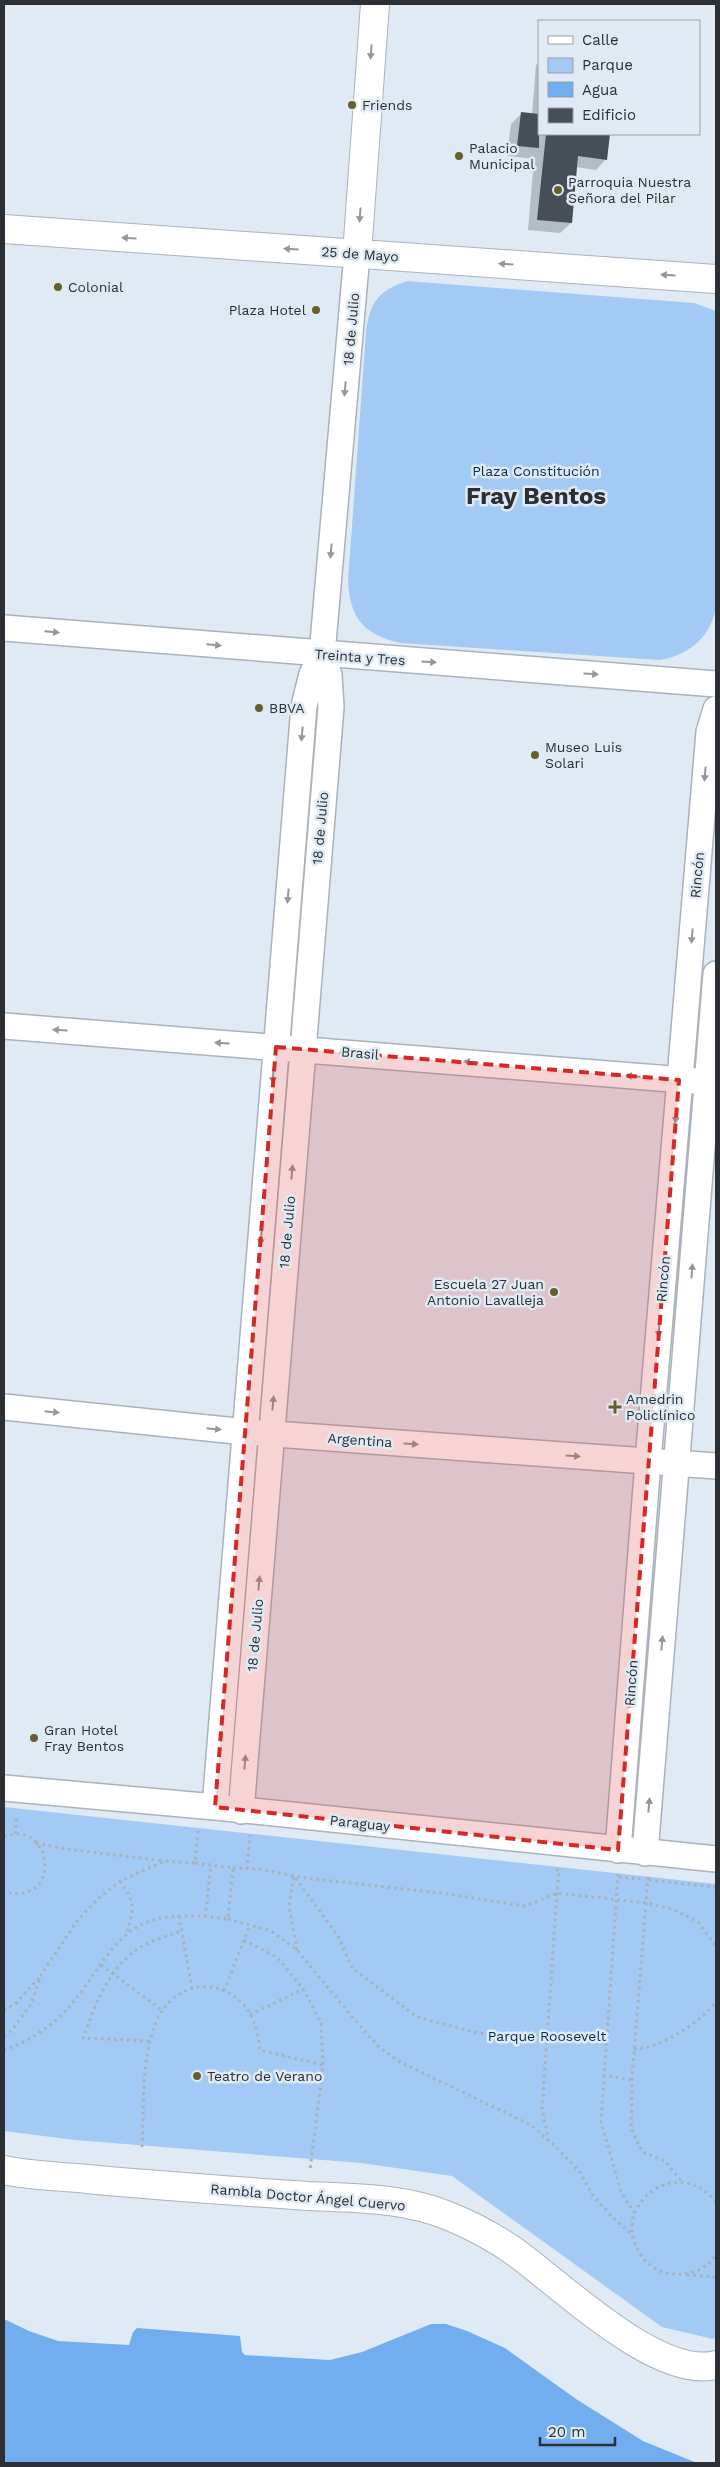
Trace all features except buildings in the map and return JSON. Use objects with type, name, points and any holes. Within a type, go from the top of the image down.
[{"type":"street","name":"18 de Julio","points":[[211,1819],[246,1432],[304,706],[312,674],[322,654],[357,254],[374,4]]},
{"type":"street","name":"25 de Mayo","points":[[4,229],[716,279]]},
{"type":"street","name":"Treinta y Tres","points":[[4,628],[716,684]]},
{"type":"street","name":"18 de Julio","points":[[241,1822],[301,1048],[331,707],[329,675],[322,654]]},
{"type":"street","name":"Rincón","points":[[618,1850],[679,1080],[709,732],[716,709]]},
{"type":"street","name":"Rincón","points":[[645,1853],[677,1463],[712,1082],[716,974]]},
{"type":"street","name":"Brasil","points":[[4,1026],[712,1082]]},
{"type":"street","name":"Argentina","points":[[4,1408],[246,1432],[716,1466]]},
{"type":"street","name":"Paraguay","points":[[4,1788],[241,1822],[716,1859]]},
{"type":"street","name":"Rambla Doctor Ángel Cuervo","points":[[4,2170],[139,2184],[395,2202],[450,2216],[481,2231],[513,2251],[644,2348],[668,2360],[690,2366],[716,2365]]},
{"type":"path","points":[[15,1834],[18,1811]]},
{"type":"path","points":[[195,1864],[199,1829],[211,1819]]},
{"type":"path","points":[[241,1822],[250,1835],[247,1869]]},
{"type":"path","points":[[4,1837],[15,1834],[25,1836],[36,1843],[66,1849],[165,1861],[211,1864],[382,1888],[448,1894],[525,1906],[557,1893],[647,1903],[675,1910],[698,1922],[716,1946]]},
{"type":"path","points":[[4,1892],[24,1894],[39,1883],[46,1865],[44,1856],[36,1843]]},
{"type":"path","points":[[4,2010],[16,2002],[41,1975],[77,1921],[99,1898],[120,1881],[165,1861]]},
{"type":"path","points":[[205,1916],[211,1864]]},
{"type":"path","points":[[228,1919],[233,1868]]},
{"type":"path","points":[[294,1876],[289,1906],[297,1950]]},
{"type":"path","points":[[294,1876],[338,1936],[352,1968],[417,2016],[476,2033],[548,2037],[605,2043]]},
{"type":"path","points":[[120,1881],[133,1900],[133,1909],[126,1937]]},
{"type":"path","points":[[549,2141],[542,2110],[557,1893]]},
{"type":"path","points":[[616,1900],[601,2122],[621,2192],[634,2213]]},
{"type":"path","points":[[647,1903],[634,2049],[631,2128],[642,2152],[665,2161],[682,2182]]},
{"type":"path","points":[[179,1916],[192,1988]]},
{"type":"path","points":[[4,2050],[20,2045],[49,2026],[74,2002],[101,1965],[126,1937],[148,1921],[179,1916],[205,1916],[228,1919],[271,1931],[297,1950],[379,2047],[400,2062],[435,2080],[531,2125],[579,2171],[592,2194],[614,2220],[633,2235]]},
{"type":"path","points":[[224,1991],[250,1925]]},
{"type":"path","points":[[150,2041],[83,2038],[99,1996],[130,1955],[154,1941],[182,1932]]},
{"type":"path","points":[[244,1940],[278,1958],[303,1989],[320,2023],[323,2065],[307,2196]]},
{"type":"path","points":[[101,1965],[163,2012]]},
{"type":"path","points":[[4,2036],[12,2030],[31,2004],[41,1975]]},
{"type":"path","points":[[142,2147],[150,2041],[157,2020],[173,1999],[192,1988],[206,1985],[224,1991],[244,2005],[257,2028],[260,2050],[323,2065]]},
{"type":"path","points":[[250,2015],[303,1989]]},
{"type":"path","points":[[634,2049],[643,2050],[682,2031],[703,2016],[716,2001]]},
{"type":"path","points":[[603,2075],[632,2080]]},
{"type":"path","points":[[716,2202],[710,2194],[697,2185],[682,2182],[667,2183],[653,2190],[642,2200],[634,2213],[633,2235],[637,2249],[645,2261],[656,2269],[670,2274],[716,2277]]},
{"type":"path","points":[[684,2275],[699,2270],[716,2255]]},
{"type":"highlighted area","points":[[276,1047],[679,1080],[618,1850],[215,1807]]},
{"type":"green space","name":"Plaza Constitución","points":[[407,281],[694,303],[716,311],[716,605],[710,626],[690,649],[681,654],[660,660],[400,643],[377,635],[361,622],[352,605],[348,581],[366,332],[370,313],[377,299],[389,289]]},
{"type":"green space","name":"Parque Roosevelt","points":[[4,1807],[716,1884],[716,2337],[713,2339],[662,2327],[452,2176],[361,2163],[75,2140],[4,2131]]},
{"type":"water","points":[[4,2319],[29,2331],[58,2341],[129,2345],[133,2332],[137,2328],[240,2336],[242,2352],[245,2355],[330,2360],[362,2352],[431,2324],[446,2324],[505,2348],[576,2399],[643,2441],[697,2463],[4,2463]]},
{"type":"place","name":"Friends","points":[[352,105]]},
{"type":"place","name":"Palacio Municipal","points":[[459,156]]},
{"type":"place","name":"Parroquia Nuestra Señora del Pilar","points":[[558,190]]},
{"type":"place","name":"Colonial","points":[[58,287]]},
{"type":"place","name":"Plaza Hotel","points":[[316,310]]},
{"type":"place","name":"BBVA","points":[[259,708]]},
{"type":"place","name":"Museo Luis Solari","points":[[535,755]]},
{"type":"place","name":"Escuela 27 Juan Antonio Lavalleja","points":[[554,1292]]},
{"type":"place","name":"Amedrin Policlínico","points":[[615,1407]]},
{"type":"place","name":"Gran Hotel Fray Bentos","points":[[34,1738]]},
{"type":"place","name":"Teatro de Verano","points":[[197,2076]]},
{"type":"district","name":"Fray Bentos","points":[[536,496]]}]
